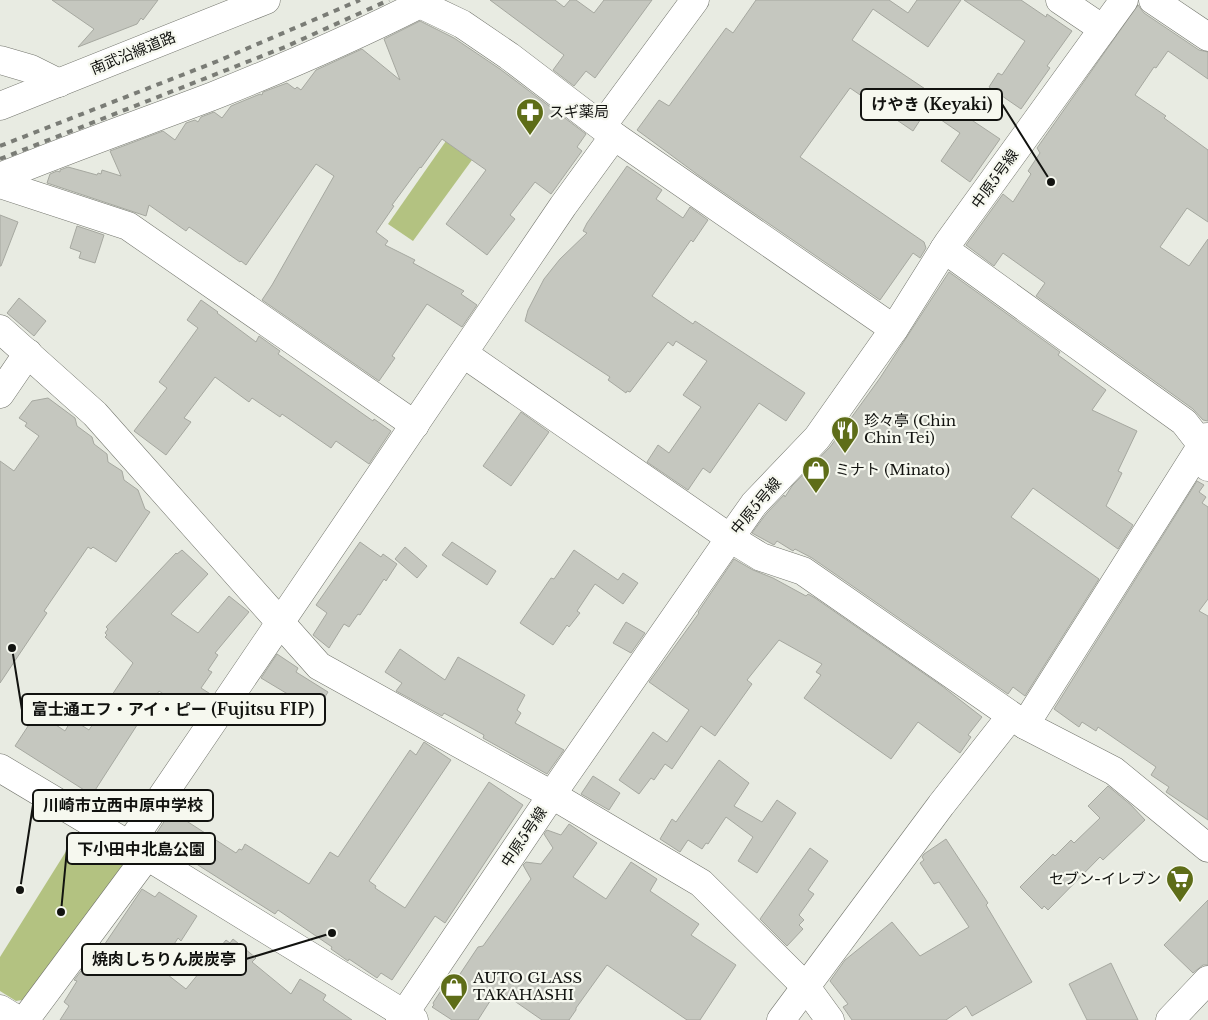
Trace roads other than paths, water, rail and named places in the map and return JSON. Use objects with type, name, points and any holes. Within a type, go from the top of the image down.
[{"type":"street","name":"南武沿線道路","points":[[0,106],[266,0]]},
{"type":"street","points":[[25,1020],[138,850],[281,621],[564,206],[608,131],[695,0]]},
{"type":"street","points":[[1060,0],[1103,29]]},
{"type":"street","name":"中原5号線","points":[[406,1018],[552,795],[730,538],[754,504],[817,438],[894,330],[944,249],[1124,0]]},
{"type":"street","points":[[1152,0],[1208,37]]},
{"type":"street","points":[[0,176],[286,66],[359,34],[420,2],[462,24],[509,56],[608,131],[894,330]]},
{"type":"street","points":[[0,60],[31,69],[59,84]]},
{"type":"street","points":[[0,184],[128,226],[415,425]]},
{"type":"street","points":[[781,1020],[941,805],[1018,720],[1206,449],[1184,422],[944,249]]},
{"type":"street","points":[[0,329],[95,414],[319,666],[552,795],[701,883],[806,987],[830,1020]]},
{"type":"street","points":[[0,394],[28,353]]},
{"type":"street","points":[[464,354],[730,538],[761,557],[803,571],[1018,720],[1114,772],[1208,848]]},
{"type":"street","points":[[0,768],[138,850],[406,1018]]},
{"type":"street","points":[[1170,1020],[1208,980]]},
{"type":"street","points":[[0,1009],[18,1020]]},
{"type":"railway","points":[[0,146],[218,61],[360,0]]},
{"type":"railway","points":[[0,159],[285,47],[389,0]]},
{"type":"place","name":"スギ薬局","points":[[530,136]]},
{"type":"place","name":"けやき (Keyaki)","points":[[1051,182]]},
{"type":"place","name":"珍々亭 (Chin Chin Tei)","points":[[845,454]]},
{"type":"place","name":"ミナト (Minato)","points":[[816,494]]},
{"type":"place","name":"富士通エフ・アイ・ピー (Fujitsu FIP)","points":[[12,648]]},
{"type":"place","name":"川崎市立西中原中学校","points":[[20,890]]},
{"type":"place","name":"セブン-イレブン","points":[[1180,903]]},
{"type":"place","name":"下小田中北島公園","points":[[61,912]]},
{"type":"place","name":"焼肉しちりん炭炭亭","points":[[332,933]]},
{"type":"place","name":"AUTO GLASS TAKAHASHI","points":[[454,1011]]}]
